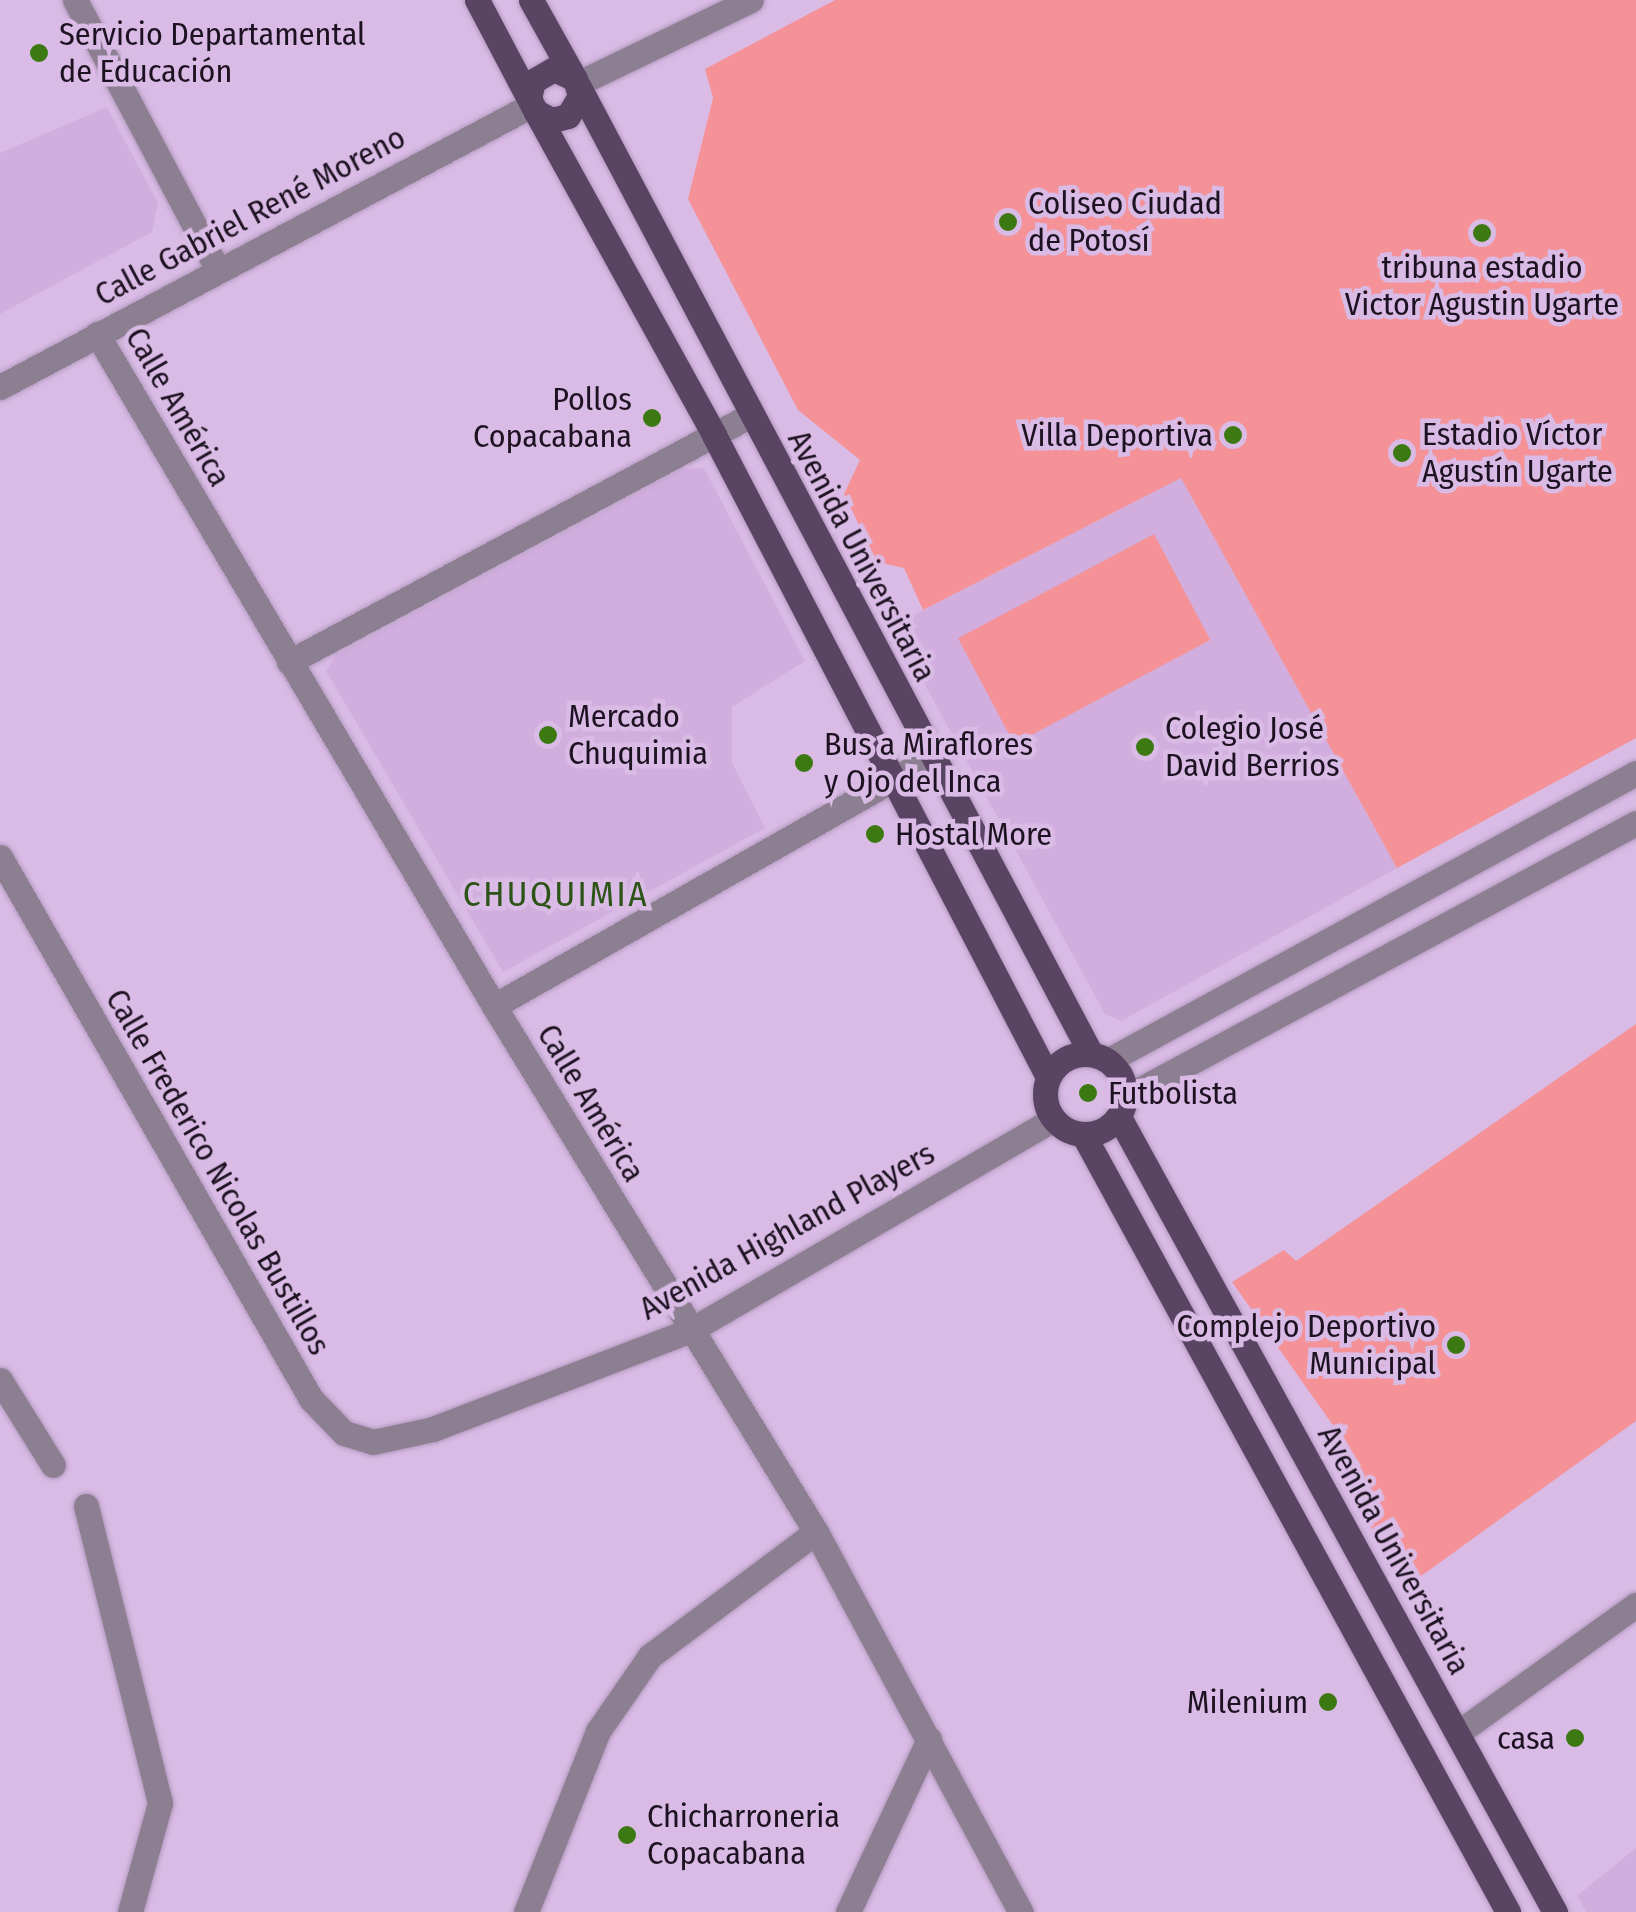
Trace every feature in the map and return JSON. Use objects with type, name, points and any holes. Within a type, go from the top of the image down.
[{"type":"main road","points":[[477,0],[714,435],[1048,1076]]},
{"type":"main road","name":"Avenida Universitaria","points":[[531,0],[931,758],[1100,1057]]},
{"type":"main road","points":[[562,70],[577,84],[578,104],[568,116],[552,120],[532,105],[532,81],[545,71],[562,70]]},
{"type":"main road","points":[[1083,1134],[1122,1107],[1100,1057],[1061,1060],[1048,1076],[1045,1098],[1054,1118],[1083,1134],[1508,1912]]},
{"type":"main road","name":"Avenida Universitaria","points":[[1122,1107],[1120,1130],[1459,1732],[1555,1912]]},
{"type":"street","points":[[75,0],[218,270]]},
{"type":"street","points":[[577,84],[751,0]]},
{"type":"street","name":"Calle Gabriel René Moreno","points":[[0,388],[532,105]]},
{"type":"street","name":"Calle América","points":[[97,334],[494,1006],[816,1532],[1020,1912]]},
{"type":"street","points":[[289,662],[751,415]]},
{"type":"street","points":[[494,1006],[931,758]]},
{"type":"street","points":[[1100,1057],[1636,773]]},
{"type":"street","points":[[1122,1107],[1636,823]]},
{"type":"street","name":"Calle Frederico Nicolas Bustillos","points":[[0,857],[312,1400],[344,1433],[373,1442],[433,1429]]},
{"type":"street","name":"Avenida Highland Players","points":[[433,1429],[691,1330],[1054,1118]]},
{"type":"street","points":[[0,1380],[53,1465]]},
{"type":"street","points":[[86,1506],[160,1803],[130,1912]]},
{"type":"street","points":[[526,1912],[598,1731],[650,1656],[816,1532]]},
{"type":"street","points":[[1459,1732],[1636,1605]]},
{"type":"street","points":[[848,1912],[929,1739]]},
{"type":"shaded area","name":"Villa Deportiva","points":[[835,0],[1636,0],[1636,738],[1397,868],[1181,478],[923,610],[904,568],[877,562],[844,494],[860,460],[798,410],[688,199],[713,98],[705,69]]},
{"type":"shaded area","points":[[107,107],[158,203],[152,232],[0,314],[0,153]]},
{"type":"shaded area","name":"Mercado Chuquimia","points":[[704,468],[805,661],[732,707],[732,763],[765,828],[503,972],[326,671],[336,655],[683,469]]},
{"type":"shaded area","name":"Colegio José David Berrios","points":[[1181,478],[1397,868],[1121,1021],[1105,1014],[893,626]]},
{"type":"shaded area","points":[[1154,534],[1210,640],[1014,744],[958,638]]},
{"type":"shaded area","name":"Complejo Deportivo Municipal","points":[[1636,1024],[1636,1421],[1410,1584],[1340,1482],[1361,1465],[1232,1282],[1284,1250],[1296,1261]]},
{"type":"shaded area","points":[[1636,1848],[1636,1912],[1587,1912],[1577,1896]]},
{"type":"place","name":"Servicio Departamental de Educación","points":[[39,53]]},
{"type":"place","name":"Coliseo Ciudad de Potosí","points":[[1008,222]]},
{"type":"place","name":"tribuna estadio Victor Agustin Ugarte","points":[[1482,233]]},
{"type":"place","name":"Pollos Copacabana","points":[[652,418]]},
{"type":"place","name":"Villa Deportiva","points":[[1233,435]]},
{"type":"place","name":"Estadio Víctor Agustín Ugarte","points":[[1402,453]]},
{"type":"place","name":"Mercado Chuquimia","points":[[548,735]]},
{"type":"place","name":"Colegio José David Berrios","points":[[1145,747]]},
{"type":"place","name":"Bus a Miraflores y Ojo del Inca","points":[[804,763]]},
{"type":"place","name":"Hostal More","points":[[875,834]]},
{"type":"place","name":"Futbolista","points":[[1088,1093]]},
{"type":"place","name":"Complejo Deportivo Municipal","points":[[1456,1345]]},
{"type":"place","name":"Milenium","points":[[1328,1702]]},
{"type":"place","name":"casa","points":[[1575,1738]]},
{"type":"place","name":"Chicharroneria Copacabana","points":[[627,1835]]},
{"type":"district","name":"CHUQUIMIA","points":[[556,894]]}]
